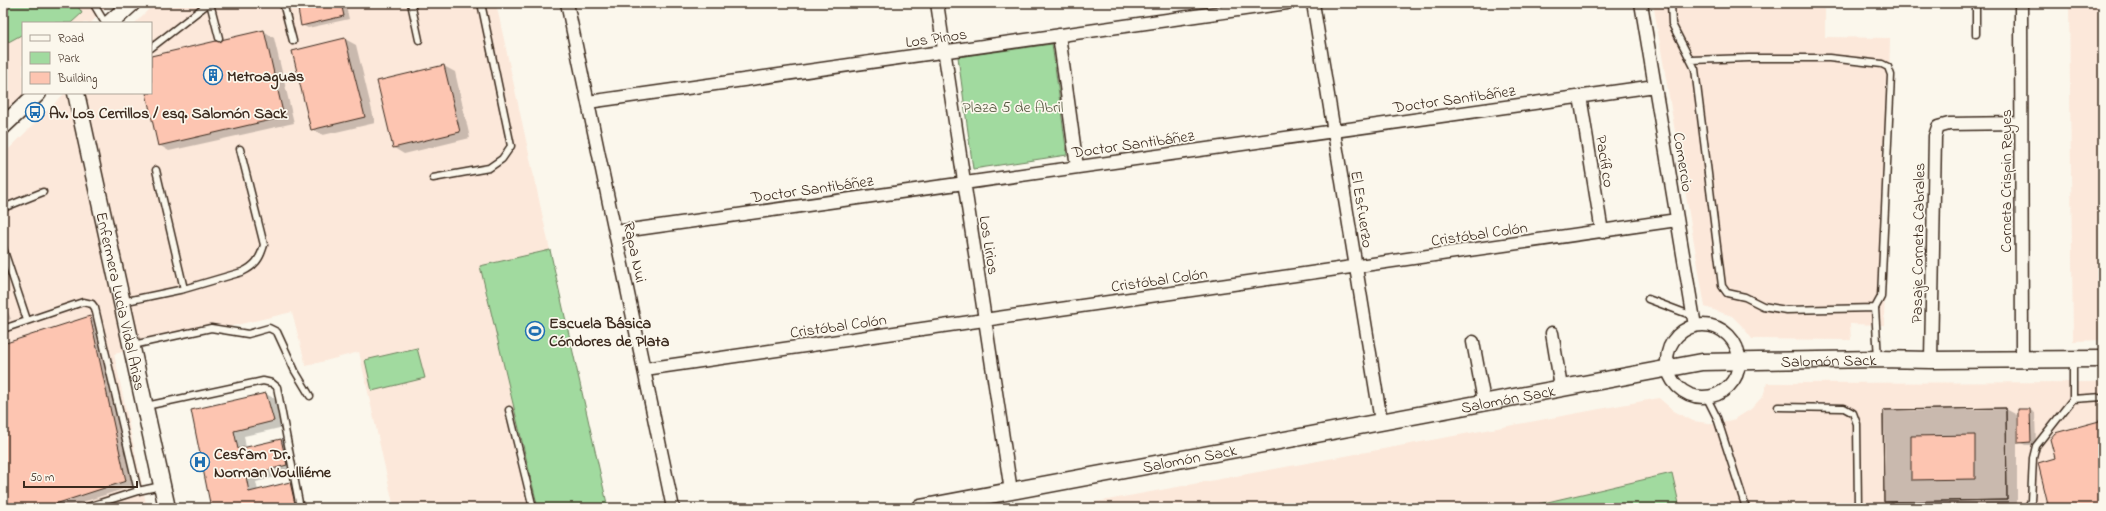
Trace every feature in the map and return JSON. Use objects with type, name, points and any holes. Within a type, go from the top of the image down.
[{"type":"street","points":[[111,22],[132,3]]},
{"type":"street","name":"Rapa Nui","points":[[567,3],[673,508]]},
{"type":"street","name":"Los Lirios","points":[[937,3],[1011,491]]},
{"type":"street","name":"Los Pinos","points":[[588,102],[1287,3]]},
{"type":"street","name":"El Esfuerzo","points":[[1313,3],[1381,421]]},
{"type":"street","name":"Comercio","points":[[1641,3],[1694,321]]},
{"type":"street","name":"Corneta Crispin Reyes","points":[[2021,3],[2022,359]]},
{"type":"street","points":[[1060,35],[1077,167]]},
{"type":"street","name":"Doctor Santibáñez","points":[[616,232],[1655,86]]},
{"type":"street","points":[[3,126],[37,94]]},
{"type":"street","name":"Enfermera Lucia Vidal Arias","points":[[76,94],[167,508]]},
{"type":"street","name":"Pacífico","points":[[1580,96],[1602,232]]},
{"type":"street","name":"Pasaje Corneta Cabrales","points":[[1931,360],[1935,136],[1938,127],[1949,124],[2021,123]]},
{"type":"street","name":"Cristóbal Colón","points":[[645,369],[1677,220]]},
{"type":"street","points":[[1694,321],[1725,332],[1736,344],[1740,360],[1737,375],[1729,388],[1722,393],[1707,398],[1699,398],[1684,392],[1673,382],[1667,367],[1667,359],[1671,344],[1694,321]]},
{"type":"street","points":[[1552,333],[1562,387]]},
{"type":"street","points":[[1473,342],[1484,401]]},
{"type":"street","name":"Salomón Sack","points":[[920,508],[1484,401],[1667,367],[1702,362],[1878,358],[1931,360],[2103,360]]},
{"type":"lane","points":[[93,3],[104,22]]},
{"type":"lane","points":[[152,47],[209,3],[219,38]]},
{"type":"lane","points":[[283,3],[293,41]]},
{"type":"lane","points":[[411,3],[419,40]]},
{"type":"lane","points":[[433,178],[489,168],[502,159],[511,146],[481,3]]},
{"type":"lane","points":[[1671,3],[1672,24],[1691,60],[1694,69],[1722,286],[1728,292],[1763,306],[1786,310],[1875,308]]},
{"type":"lane","points":[[1976,3],[1976,34]]},
{"type":"lane","points":[[1691,60],[1828,58],[1882,64],[1888,67],[1891,75],[1881,297],[1875,308],[1878,358]]},
{"type":"lane","points":[[122,302],[184,289],[242,272],[250,268],[260,259],[264,245],[240,149]]},
{"type":"lane","points":[[156,170],[184,289]]},
{"type":"lane","points":[[3,208],[43,192]]},
{"type":"lane","points":[[3,248],[27,320]]},
{"type":"lane","points":[[1648,299],[1694,321]]},
{"type":"lane","points":[[3,329],[83,302],[92,304],[95,308],[138,491]]},
{"type":"lane","points":[[132,345],[211,328],[248,334],[269,328],[277,332],[295,371],[310,396]]},
{"type":"lane","points":[[2027,508],[2031,501],[2033,458],[2036,446],[2073,399],[2073,360]]},
{"type":"lane","points":[[145,406],[263,381],[272,383],[277,387],[300,508]]},
{"type":"lane","points":[[2073,399],[2103,397]]},
{"type":"lane","points":[[1707,398],[1717,418],[1746,508]]},
{"type":"lane","points":[[1778,407],[1844,408],[1853,413],[1857,424],[1858,508]]},
{"type":"lane","points":[[509,410],[533,508]]},
{"type":"lane","points":[[84,508],[138,491],[162,486]]},
{"type":"shaded area","points":[[3,3],[110,3],[92,22],[22,22],[22,94],[25,94],[3,112]]},
{"type":"shaded area","points":[[155,3],[496,3],[550,250],[480,266],[538,508],[394,508],[359,352],[306,366],[292,312],[114,354],[147,508],[3,508],[3,155],[64,94],[152,94],[152,22],[136,22]]},
{"type":"shaded area","points":[[1653,3],[1825,3],[1825,37],[1890,38],[1884,325],[1850,324],[1851,340],[1752,339],[1732,316],[1705,307]]},
{"type":"shaded area","points":[[2069,3],[2103,3],[2103,340],[2073,341]]},
{"type":"shaded area","points":[[2103,382],[2103,508],[1064,508],[1659,398],[1674,411],[1693,421],[1715,424],[1735,419],[1751,409],[1763,396],[1767,383]]},
{"type":"green space","points":[[3,3],[76,3],[82,13],[72,22],[22,22],[22,35],[3,45]]},
{"type":"green space","name":"Plaza 5 de Abril","points":[[1052,44],[1067,155],[973,169],[958,57]]},
{"type":"green space","name":"Escuela Básica Cóndores de Plata","points":[[550,250],[608,508],[538,508],[480,266]]},
{"type":"green space","points":[[417,348],[425,378],[372,391],[365,360]]},
{"type":"green space","points":[[1672,473],[1680,508],[1540,508],[1539,504]]},
{"type":"building","points":[[324,3],[341,3],[344,16],[301,26],[298,9]]},
{"type":"building","name":"Metroaguas","points":[[264,30],[284,117],[158,146],[146,94],[152,94],[152,56]]},
{"type":"building","points":[[345,38],[365,117],[311,130],[292,51]]},
{"type":"building","points":[[444,65],[460,132],[393,148],[377,81]]},
{"type":"building","points":[[90,316],[126,481],[43,508],[3,508],[3,344]]},
{"type":"building","points":[[266,393],[274,421],[234,431],[238,449],[281,439],[287,465],[246,476],[249,492],[290,482],[296,508],[211,508],[191,410]]},
{"type":"building","points":[[2006,408],[2007,500],[1884,502],[1883,410]],"holes":[[[1975,435],[1975,479],[1911,480],[1911,436]]]},
{"type":"building","points":[[2006,408],[2007,500],[1884,502],[1883,410]]},
{"type":"building","points":[[2018,409],[2030,409],[2031,442],[2018,443]]},
{"type":"building","points":[[2103,420],[2103,508],[2049,508],[2038,463],[2055,458],[2050,439],[2055,433]]},
{"type":"place","name":"Metroaguas","points":[[213,75]]},
{"type":"place","name":"Av. Los Cerrillos / esq. Salomón Sack","points":[[35,112]]},
{"type":"place","name":"Escuela Básica Cóndores de Plata","points":[[535,331]]},
{"type":"place","name":"Cesfam Dr. Norman Voulliéme","points":[[200,462]]}]
